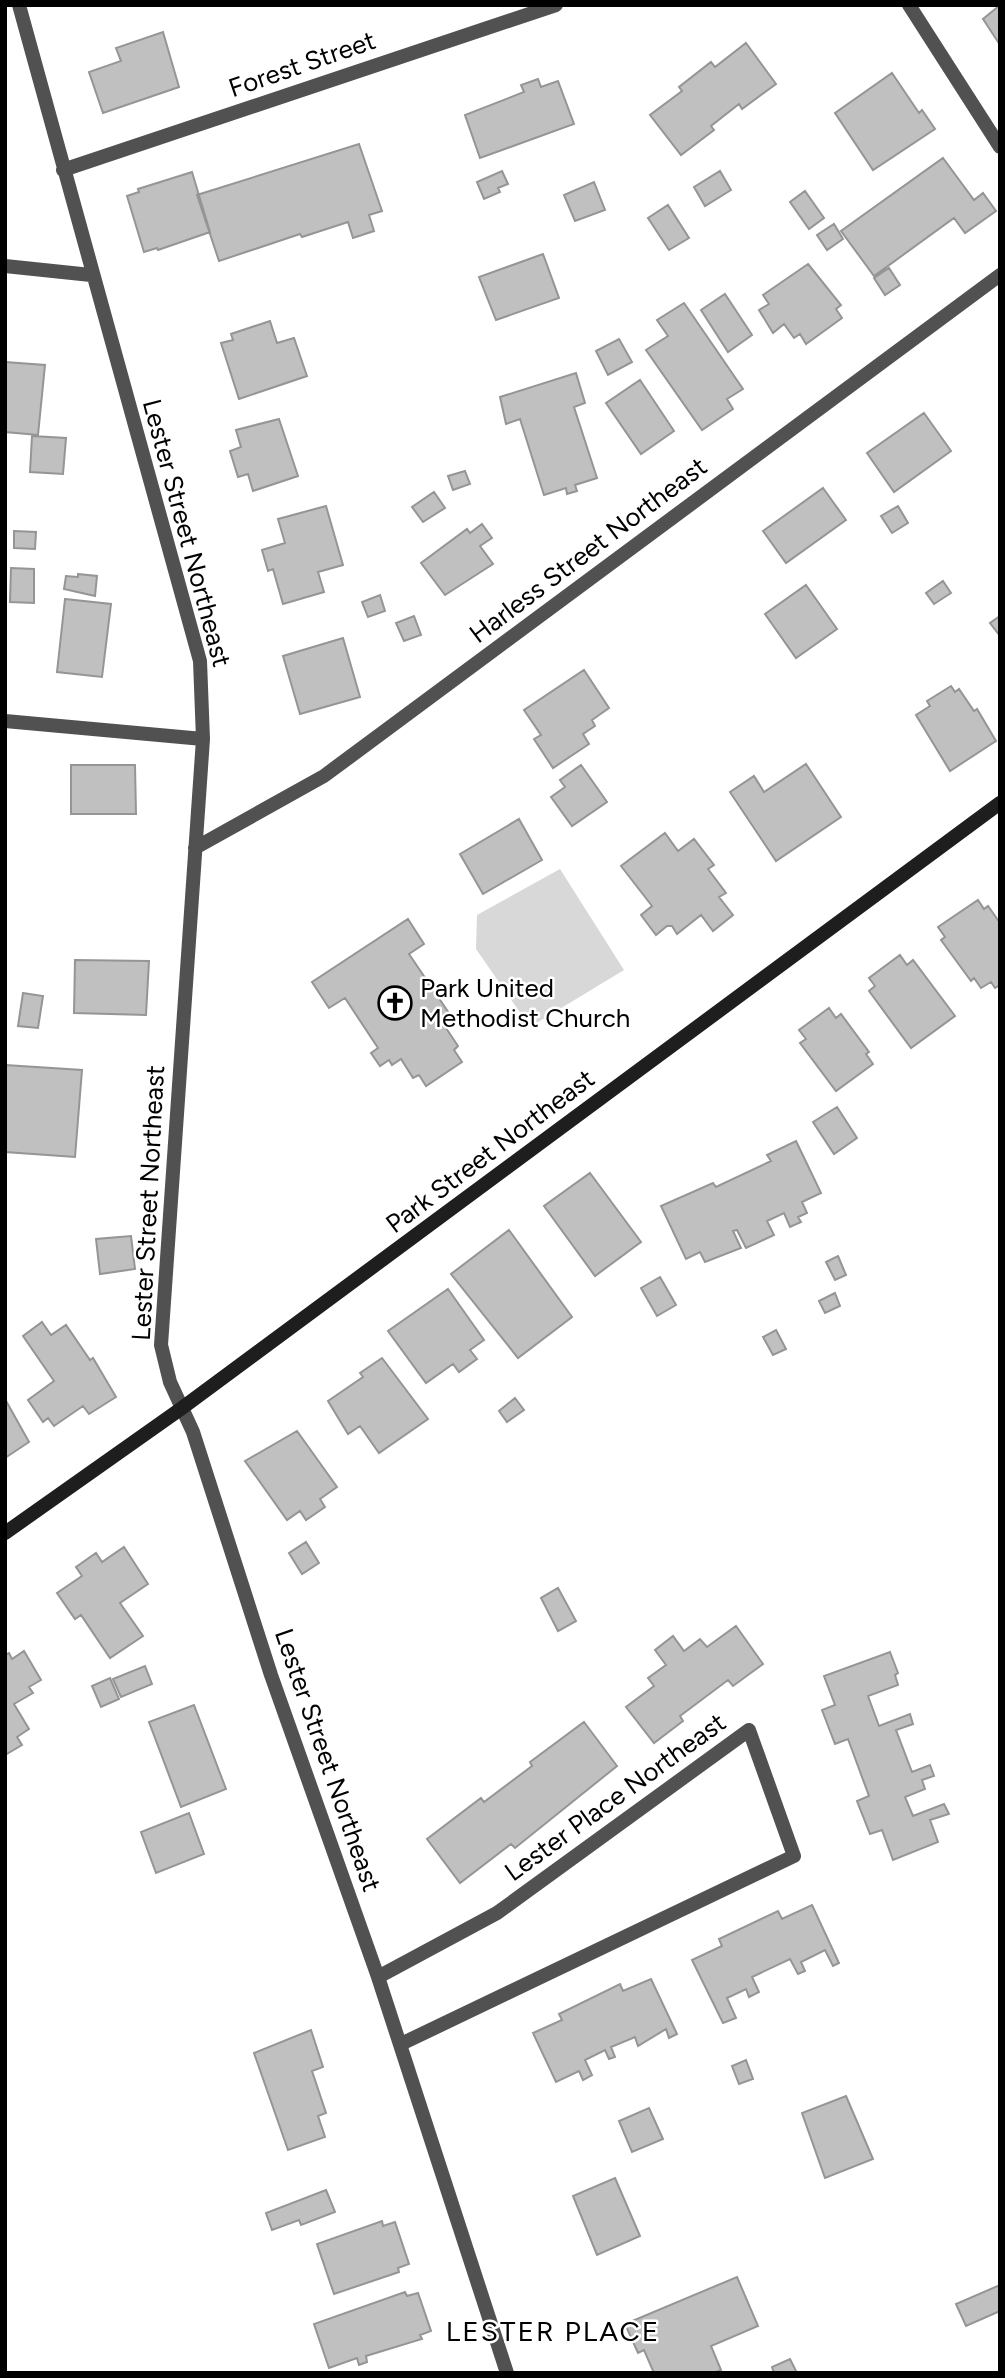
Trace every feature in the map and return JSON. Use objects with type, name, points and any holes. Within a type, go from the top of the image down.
[{"type":"street","name":"Lester Street Northeast","points":[[19,5],[91,275],[200,661],[203,738],[161,1345],[170,1382],[193,1432],[271,1675],[401,2044],[507,2373]]},
{"type":"street","name":"Forest Street","points":[[63,170],[556,5]]},
{"type":"street","points":[[909,5],[1000,147]]},
{"type":"street","points":[[5,266],[91,275]]},
{"type":"street","name":"Harless Street Northeast","points":[[195,848],[324,776],[1000,275]]},
{"type":"street","points":[[5,722],[203,738]]},
{"type":"street","name":"Park Street Northeast","points":[[5,1533],[182,1408],[999,806]]},
{"type":"street","name":"Lester Place Northeast","points":[[378,1977],[497,1913],[749,1730],[794,1856],[401,2044]]},
{"type":"shaded area","points":[[560,869],[624,970],[530,1027],[476,949],[477,915]]},
{"type":"building","points":[[1000,5],[1000,45],[983,19]]},
{"type":"building","points":[[163,32],[179,87],[103,113],[89,72],[121,61],[116,48]]},
{"type":"building","points":[[746,43],[776,84],[742,109],[739,104],[711,126],[714,130],[681,155],[650,115],[682,91],[679,87],[711,62],[715,67]]},
{"type":"building","points":[[892,73],[919,113],[922,110],[935,129],[873,170],[835,113]]},
{"type":"building","points":[[538,79],[541,87],[558,81],[574,124],[480,158],[465,115],[524,92],[521,85]]},
{"type":"building","points":[[359,144],[382,211],[369,215],[374,231],[353,238],[348,222],[302,237],[300,234],[219,261],[197,195]]},
{"type":"building","points":[[943,158],[974,200],[983,193],[996,211],[965,233],[954,218],[874,276],[841,231]]},
{"type":"building","points":[[502,171],[508,184],[498,188],[500,192],[484,199],[477,182]]},
{"type":"building","points":[[720,171],[731,190],[705,206],[694,187]]},
{"type":"building","points":[[192,172],[210,232],[158,250],[157,248],[144,252],[127,196],[139,192],[138,189]]},
{"type":"building","points":[[594,182],[605,210],[575,221],[564,195]]},
{"type":"building","points":[[805,191],[824,218],[809,229],[790,202]]},
{"type":"building","points":[[668,205],[689,238],[669,250],[648,218]]},
{"type":"building","points":[[834,224],[843,239],[827,250],[817,235]]},
{"type":"building","points":[[543,254],[559,298],[496,320],[479,277]]},
{"type":"building","points":[[808,264],[841,305],[836,309],[842,318],[806,344],[800,334],[794,338],[784,324],[773,333],[759,310],[769,304],[763,295]]},
{"type":"building","points":[[889,268],[900,285],[885,295],[874,278]]},
{"type":"building","points":[[725,294],[752,335],[728,352],[701,310]]},
{"type":"building","points":[[684,303],[743,389],[727,399],[733,409],[702,430],[646,350],[668,336],[657,320]]},
{"type":"building","points":[[270,321],[277,343],[294,338],[307,376],[239,399],[221,343],[233,340],[231,334]]},
{"type":"building","points":[[619,339],[632,362],[608,375],[596,351]]},
{"type":"building","points":[[5,362],[45,365],[38,435],[5,432]]},
{"type":"building","points":[[576,373],[585,403],[574,407],[597,478],[575,485],[577,491],[567,494],[566,488],[544,495],[520,419],[506,424],[500,397]]},
{"type":"building","points":[[640,380],[674,431],[641,454],[606,403]]},
{"type":"building","points":[[924,413],[951,451],[894,492],[867,453]]},
{"type":"building","points":[[279,419],[298,476],[253,491],[248,474],[238,477],[230,451],[241,447],[236,430]]},
{"type":"building","points":[[32,436],[66,438],[63,474],[30,472]]},
{"type":"building","points":[[465,471],[470,484],[453,490],[448,476]]},
{"type":"building","points":[[823,488],[846,520],[786,563],[763,531]]},
{"type":"building","points":[[434,492],[445,508],[423,522],[412,507]]},
{"type":"building","points":[[326,506],[343,565],[318,572],[324,592],[283,604],[273,569],[268,571],[262,550],[285,543],[278,519]]},
{"type":"building","points":[[898,506],[908,523],[892,533],[881,516]]},
{"type":"building","points":[[482,524],[492,538],[480,546],[493,564],[445,595],[421,563],[467,529],[470,533]]},
{"type":"building","points":[[14,531],[36,532],[35,549],[14,548]]},
{"type":"building","points":[[11,568],[34,569],[34,603],[10,602]]},
{"type":"building","points":[[78,574],[97,576],[95,596],[64,589],[66,576],[78,577]]},
{"type":"building","points":[[943,581],[951,593],[934,604],[926,593]]},
{"type":"building","points":[[806,585],[837,629],[796,658],[765,614]]},
{"type":"building","points":[[380,595],[385,611],[368,617],[362,602]]},
{"type":"building","points":[[65,599],[111,604],[102,677],[57,672]]},
{"type":"building","points":[[414,616],[421,635],[404,641],[396,623]]},
{"type":"building","points":[[1000,616],[1000,636],[990,623]]},
{"type":"building","points":[[343,638],[360,697],[300,714],[283,656]]},
{"type":"building","points":[[584,670],[609,708],[592,720],[595,726],[583,734],[589,744],[553,768],[534,739],[541,735],[524,710]]},
{"type":"building","points":[[951,686],[955,692],[959,689],[974,711],[977,709],[996,741],[950,771],[916,715],[930,706],[927,701]]},
{"type":"building","points":[[806,764],[841,817],[776,861],[730,792],[754,776],[764,792]]},
{"type":"building","points":[[71,765],[135,765],[136,814],[71,814]]},
{"type":"building","points":[[581,765],[607,802],[572,826],[551,797],[565,787],[560,780]]},
{"type":"building","points":[[519,819],[542,860],[483,894],[460,854]]},
{"type":"building","points":[[665,833],[678,851],[694,839],[714,865],[708,869],[726,893],[719,897],[733,915],[713,931],[701,915],[677,934],[672,926],[667,926],[656,935],[641,915],[652,906],[621,866]]},
{"type":"building","points":[[978,900],[984,909],[988,906],[1000,923],[1000,985],[995,988],[991,982],[981,988],[974,978],[971,981],[941,940],[945,937],[938,927]]},
{"type":"building","name":"Park United Methodist Church","points":[[408,919],[424,944],[409,954],[455,1022],[446,1028],[458,1046],[454,1050],[462,1062],[426,1086],[419,1075],[413,1078],[401,1059],[392,1065],[389,1060],[380,1066],[371,1053],[378,1048],[345,998],[329,1008],[312,982]]},
{"type":"building","points":[[900,955],[907,965],[913,960],[955,1016],[911,1048],[869,991],[875,986],[869,978]]},
{"type":"building","points":[[75,960],[149,961],[146,1015],[74,1013]]},
{"type":"building","points":[[23,993],[43,996],[38,1028],[18,1026]]},
{"type":"building","points":[[829,1008],[836,1018],[841,1014],[869,1052],[866,1054],[873,1064],[836,1091],[800,1043],[806,1039],[799,1030]]},
{"type":"building","points":[[5,1065],[82,1070],[75,1157],[5,1152]]},
{"type":"building","points":[[837,1107],[857,1138],[834,1154],[813,1122]]},
{"type":"building","points":[[796,1141],[821,1193],[802,1202],[807,1213],[798,1217],[801,1222],[790,1227],[784,1213],[767,1221],[774,1235],[746,1248],[737,1230],[733,1231],[741,1248],[705,1262],[700,1252],[686,1259],[661,1206],[713,1183],[716,1187],[771,1161],[767,1155]]},
{"type":"building","points":[[590,1173],[641,1242],[595,1276],[544,1206]]},
{"type":"building","points":[[509,1230],[572,1317],[518,1358],[451,1274]]},
{"type":"building","points":[[131,1236],[135,1269],[100,1274],[96,1239]]},
{"type":"building","points":[[838,1256],[846,1275],[835,1280],[826,1262]]},
{"type":"building","points":[[660,1277],[676,1305],[657,1316],[641,1288]]},
{"type":"building","points":[[448,1289],[484,1340],[470,1350],[477,1359],[459,1372],[453,1364],[426,1383],[388,1331]]},
{"type":"building","points":[[835,1293],[840,1306],[825,1313],[819,1301]]},
{"type":"building","points":[[42,1322],[51,1335],[66,1325],[90,1360],[93,1358],[116,1397],[89,1414],[83,1406],[54,1426],[48,1418],[43,1422],[28,1400],[54,1381],[23,1336]]},
{"type":"building","points":[[776,1330],[786,1349],[773,1355],[763,1337]]},
{"type":"building","points":[[382,1358],[428,1419],[379,1453],[360,1426],[348,1434],[328,1401],[363,1377],[360,1373]]},
{"type":"building","points":[[515,1398],[524,1410],[507,1422],[499,1411]]},
{"type":"building","points":[[5,1399],[29,1442],[5,1458]]},
{"type":"building","points":[[297,1431],[337,1487],[320,1499],[325,1507],[306,1520],[300,1511],[287,1520],[245,1461]]},
{"type":"building","points":[[306,1542],[319,1563],[302,1574],[289,1553]]},
{"type":"building","points":[[124,1547],[148,1584],[120,1603],[143,1636],[110,1658],[81,1615],[75,1619],[57,1593],[82,1576],[76,1567],[96,1553],[102,1562]]},
{"type":"building","points":[[558,1588],[576,1621],[558,1631],[541,1598]]},
{"type":"building","points":[[736,1626],[763,1664],[733,1686],[728,1680],[680,1716],[683,1721],[654,1743],[626,1707],[654,1686],[648,1678],[666,1665],[655,1650],[673,1636],[684,1651],[700,1639],[707,1647]]},
{"type":"building","points":[[24,1651],[41,1680],[29,1687],[33,1693],[14,1704],[29,1729],[17,1737],[22,1745],[5,1755],[5,1655],[9,1653],[12,1659]]},
{"type":"building","points":[[890,1652],[898,1673],[895,1675],[898,1685],[868,1696],[879,1726],[910,1714],[913,1724],[896,1730],[912,1772],[930,1765],[934,1776],[922,1780],[925,1789],[905,1797],[913,1816],[944,1804],[949,1814],[930,1820],[938,1842],[893,1860],[882,1830],[870,1834],[857,1801],[869,1796],[848,1739],[835,1744],[822,1710],[835,1705],[824,1676]]},
{"type":"building","points":[[145,1666],[152,1684],[121,1697],[113,1679]]},
{"type":"building","points":[[110,1678],[119,1699],[101,1707],[92,1686]]},
{"type":"building","points":[[194,1705],[226,1789],[181,1807],[149,1722]]},
{"type":"building","points":[[584,1722],[617,1766],[515,1848],[511,1844],[460,1883],[427,1839],[481,1798],[484,1802],[532,1766],[530,1762]]},
{"type":"building","points":[[189,1813],[204,1854],[156,1873],[141,1832]]},
{"type":"building","points":[[812,1905],[839,1963],[833,1966],[825,1950],[801,1962],[805,1971],[798,1974],[790,1959],[752,1977],[759,1992],[749,1997],[746,1989],[727,1998],[736,2018],[723,2023],[692,1960],[722,1946],[719,1939],[778,1911],[782,1919]]},
{"type":"building","points":[[651,1979],[677,2034],[669,2038],[666,2029],[638,2046],[635,2037],[611,2047],[615,2057],[609,2059],[605,2050],[585,2060],[592,2075],[583,2080],[579,2071],[556,2082],[533,2033],[562,2020],[559,2014],[620,1984],[623,1991]]},
{"type":"building","points":[[311,2030],[323,2067],[312,2071],[326,2113],[318,2116],[325,2137],[288,2150],[254,2053]]},
{"type":"building","points":[[746,2060],[753,2079],[739,2084],[732,2066]]},
{"type":"building","points":[[846,2096],[873,2159],[825,2178],[802,2113]]},
{"type":"building","points":[[649,2108],[663,2139],[632,2152],[619,2121]]},
{"type":"building","points":[[615,2178],[640,2236],[597,2255],[573,2196]]},
{"type":"building","points":[[326,2190],[335,2212],[301,2225],[299,2220],[272,2230],[266,2213]]},
{"type":"building","points":[[382,2221],[383,2226],[395,2222],[409,2264],[398,2268],[399,2272],[334,2294],[317,2244]]},
{"type":"building","points":[[737,2277],[758,2326],[711,2346],[721,2370],[714,2373],[654,2373],[644,2350],[638,2353],[625,2324]]},
{"type":"building","points":[[1000,2285],[1000,2311],[966,2326],[956,2304]]},
{"type":"building","points":[[405,2292],[407,2296],[418,2293],[431,2331],[420,2335],[422,2339],[366,2356],[367,2362],[359,2365],[357,2358],[329,2368],[314,2324]]},
{"type":"building","points":[[790,2359],[797,2373],[774,2373],[772,2367]]},
{"type":"place","name":"Park United Methodist Church","points":[[395,1003]]},
{"type":"district","name":"LESTER PLACE","points":[[553,2331]]}]
